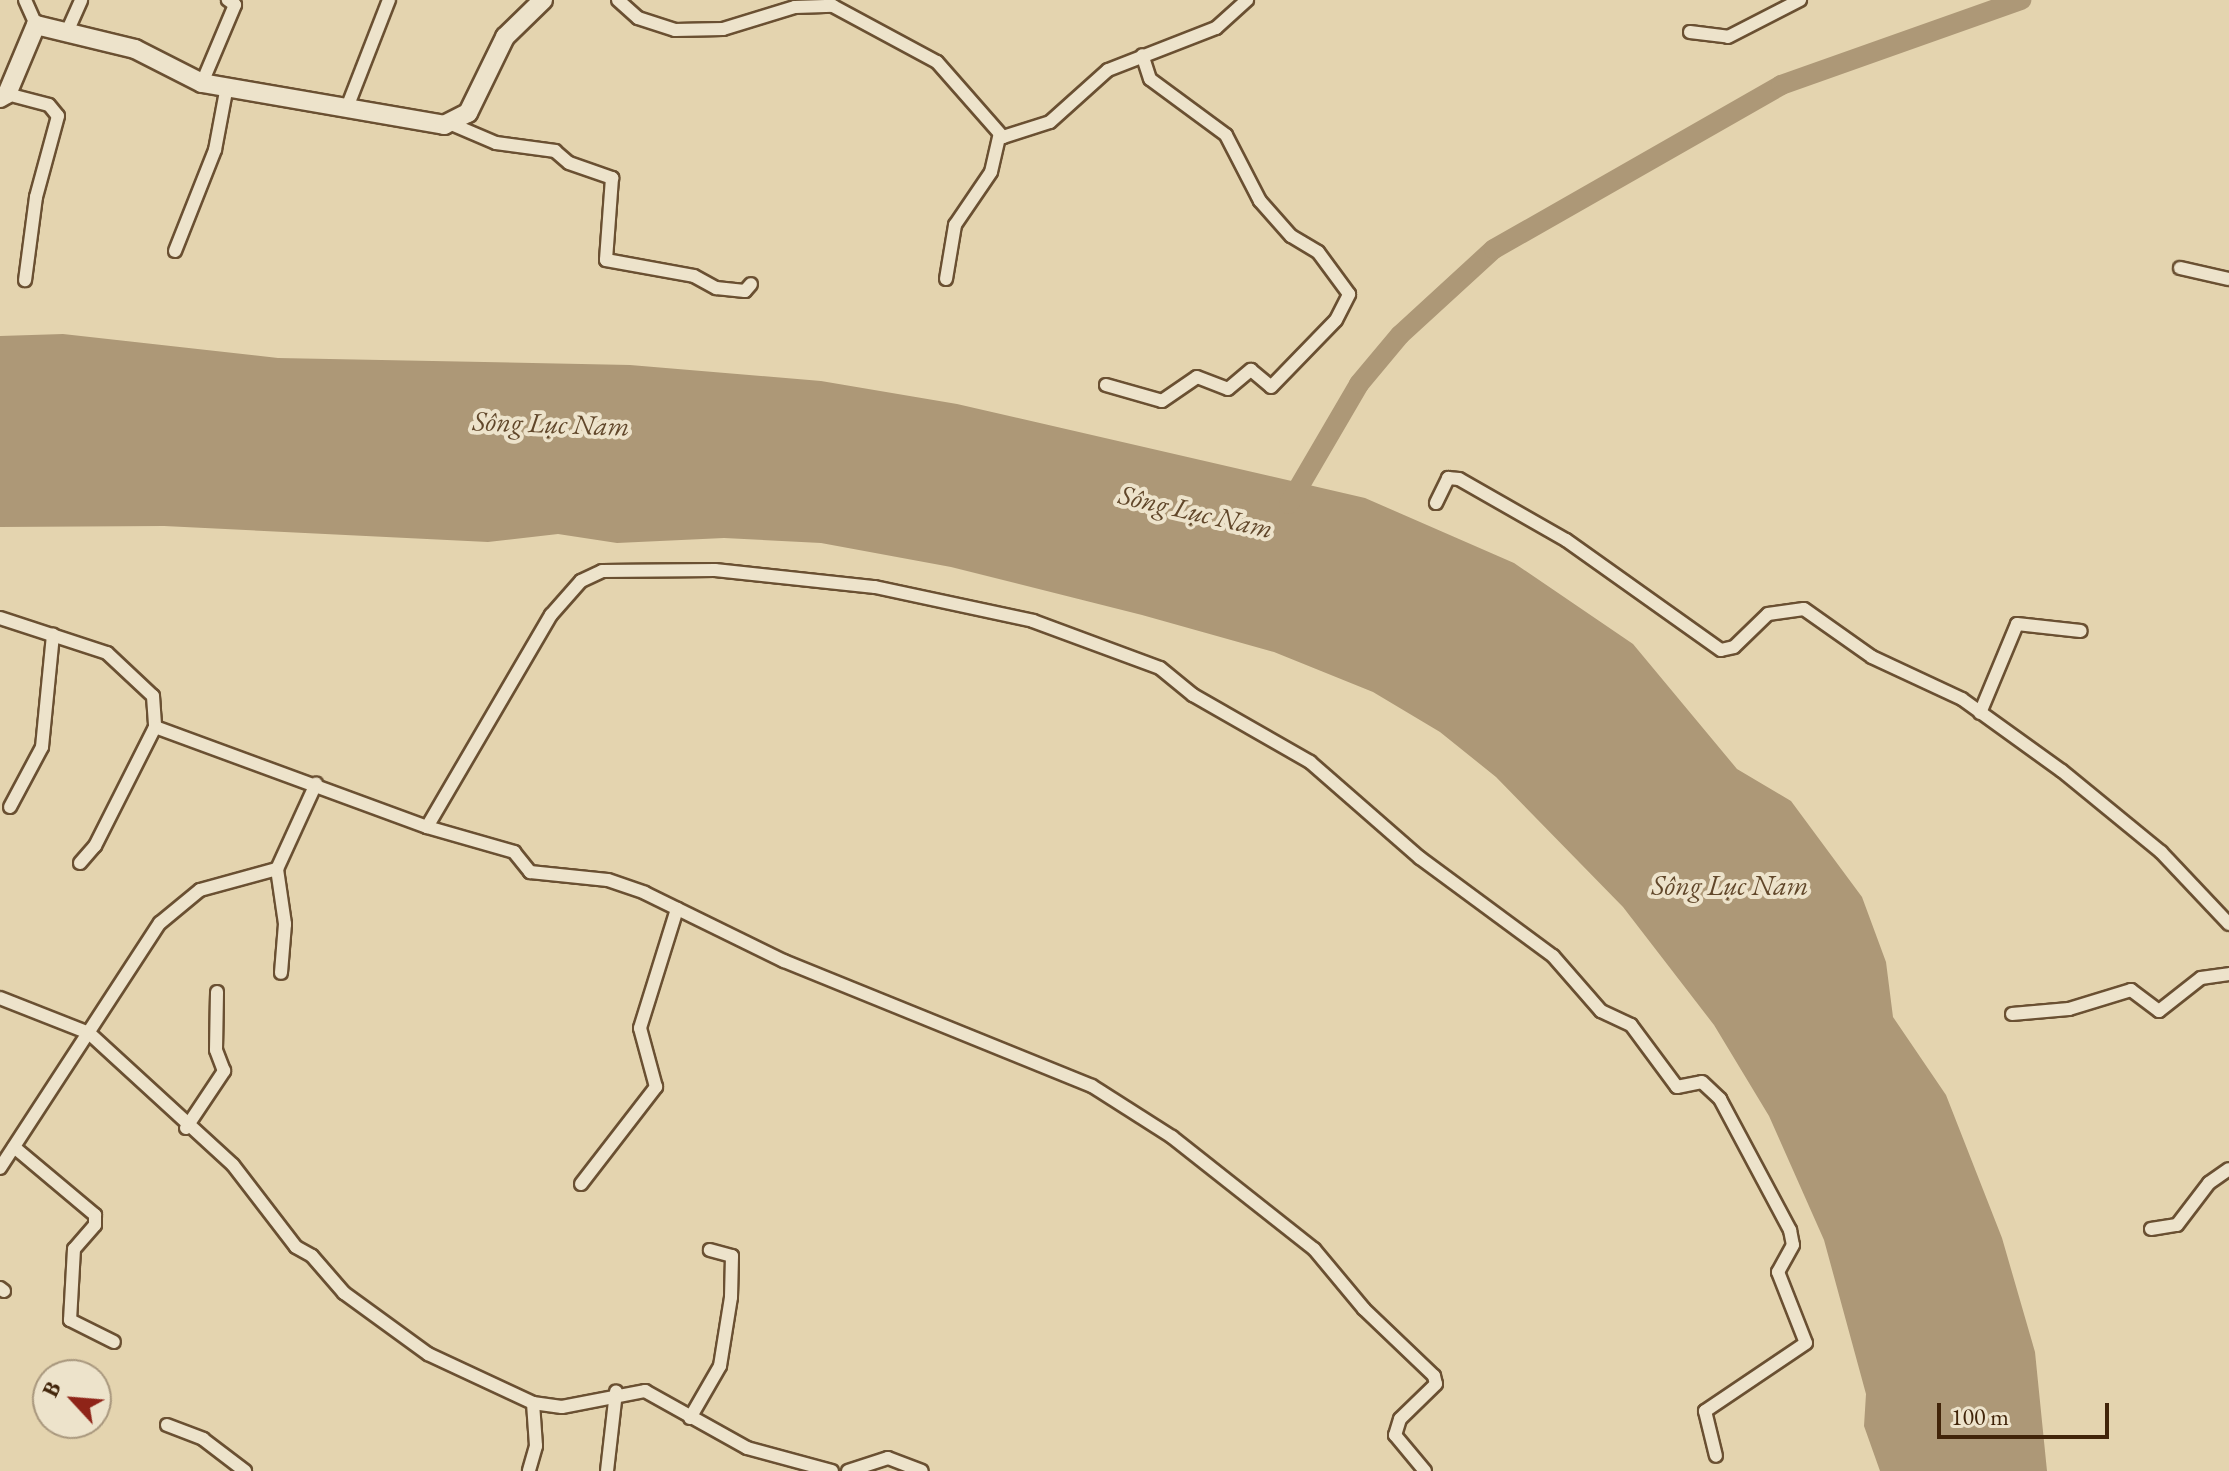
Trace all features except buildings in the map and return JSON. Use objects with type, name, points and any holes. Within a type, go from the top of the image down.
[{"type":"street","points":[[25,0],[36,25],[4,96],[49,105],[58,116],[36,197],[25,280]]},
{"type":"street","points":[[67,32],[81,0]]},
{"type":"street","points":[[202,83],[235,5],[228,0]]},
{"type":"street","points":[[348,105],[389,0]]},
{"type":"street","points":[[449,123],[475,104],[505,37],[543,0]]},
{"type":"street","points":[[618,0],[638,18],[675,30],[723,29],[795,7],[833,6],[937,62],[974,98],[999,136],[991,172],[955,225],[946,279]]},
{"type":"street","points":[[999,136],[1050,122],[1108,70],[1216,28],[1247,0]]},
{"type":"street","points":[[1690,32],[1728,37],[1800,0]]},
{"type":"street","points":[[36,25],[135,49],[202,83],[449,123],[496,143],[555,151],[569,163],[612,178],[606,260],[694,276],[716,288],[745,291],[751,284]]},
{"type":"street","points":[[1106,385],[1162,401],[1197,377],[1209,376],[1228,389],[1251,370],[1273,386],[1336,320],[1349,294],[1325,260],[1291,236],[1260,201],[1226,135],[1150,79],[1142,55]]},
{"type":"street","points":[[175,251],[215,150],[227,86]]},
{"type":"street","points":[[2180,268],[2229,279]]},
{"type":"street","points":[[1436,503],[1448,478],[1459,479],[1566,540],[1713,647],[1728,650],[1768,614],[1798,607],[1872,657],[1980,713],[2117,813],[2229,924]]},
{"type":"street","points":[[427,827],[551,615],[581,581],[602,571],[728,571],[875,587],[1033,621],[1160,668],[1193,695],[1310,762],[1420,858],[1553,956],[1601,1011],[1631,1025],[1677,1087],[1702,1082],[1720,1099],[1790,1230],[1793,1245],[1778,1272],[1806,1343],[1705,1411],[1716,1456]]},
{"type":"street","points":[[0,618],[107,653],[144,683],[156,704],[155,727],[95,846],[80,863]]},
{"type":"street","points":[[1980,713],[2017,624],[2081,631]]},
{"type":"street","points":[[10,807],[42,747],[53,635]]},
{"type":"street","points":[[155,727],[427,827],[514,852],[530,872],[608,880],[677,909],[784,961],[1092,1086],[1216,1165],[1314,1249],[1364,1309],[1434,1376],[1436,1384],[1400,1419],[1395,1435],[1425,1471]]},
{"type":"street","points":[[281,973],[285,924],[277,869],[316,784]]},
{"type":"street","points":[[0,1168],[180,902],[200,890],[277,869]]},
{"type":"street","points":[[581,1184],[656,1087],[640,1028],[677,909]]},
{"type":"street","points":[[2012,1014],[2069,1009],[2131,990],[2159,1011],[2201,978],[2229,974]]},
{"type":"street","points":[[186,1128],[224,1071],[216,1050],[217,992]]},
{"type":"street","points":[[0,998],[89,1033],[186,1128],[233,1165],[286,1237],[344,1293],[428,1354],[533,1403],[562,1407],[616,1392],[648,1392],[690,1418],[767,1456],[832,1471]]},
{"type":"street","points":[[14,1147],[95,1215],[95,1225],[74,1249],[70,1320],[114,1342]]},
{"type":"street","points":[[2151,1229],[2177,1225],[2209,1183],[2229,1169]]},
{"type":"street","points":[[690,1418],[720,1366],[731,1297],[732,1256],[710,1250]]},
{"type":"street","points":[[607,1471],[616,1392]]},
{"type":"street","points":[[529,1471],[536,1446],[533,1403]]},
{"type":"street","points":[[167,1425],[203,1439],[245,1471]]},
{"type":"street","points":[[848,1471],[888,1458],[922,1471]]},
{"type":"water","name":"Sông Lục Nam","points":[[63,334],[278,358],[630,365],[821,381],[957,404],[1365,498],[1514,563],[1633,644],[1737,769],[1791,801],[1862,897],[1886,962],[1893,1017],[1946,1095],[2002,1238],[2035,1352],[2047,1471],[1880,1471],[1864,1426],[1866,1394],[1824,1240],[1769,1116],[1714,1025],[1623,907],[1496,777],[1440,732],[1373,692],[1274,652],[1142,615],[951,567],[821,543],[724,538],[617,543],[558,534],[488,542],[164,526],[0,527],[0,336]]},
{"type":"waterway","points":[[1289,504],[1359,384],[1400,335],[1494,249],[1781,85],[2021,0]]}]
